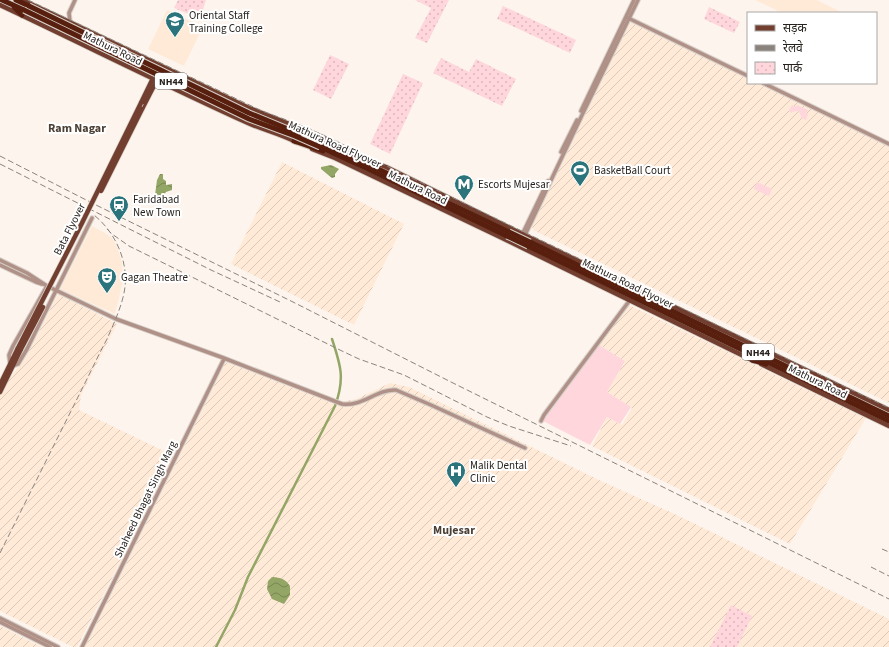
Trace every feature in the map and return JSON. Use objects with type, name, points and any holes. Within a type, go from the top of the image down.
[{"type":"highway","name":"Mathura Road Flyover","points":[[2,0],[12,4],[23,13],[249,118],[334,153],[889,416]]},
{"type":"highway","name":"Mathura Road Flyover","points":[[19,1],[249,113],[308,137]]},
{"type":"highway","points":[[308,137],[336,144]]},
{"type":"highway","name":"Mathura Road","points":[[308,137],[401,180]]},
{"type":"highway","points":[[294,140],[323,151],[334,153]]},
{"type":"highway","points":[[373,162],[401,180]]},
{"type":"highway","name":"Mathura Road Flyover","points":[[401,180],[779,368]]},
{"type":"highway","points":[[752,360],[779,368]]},
{"type":"highway","name":"Mathura Road","points":[[779,368],[889,421]]},
{"type":"main road","name":"Mathura Road","points":[[0,5],[23,13],[163,84],[249,124],[294,140],[317,152],[335,158],[889,426]]},
{"type":"main road","name":"Mathura Road","points":[[29,5],[70,22],[249,108],[322,137],[889,410]]},
{"type":"main road","points":[[141,73],[148,70],[149,63],[147,59]]},
{"type":"main road","points":[[142,105],[153,88],[161,66]]},
{"type":"main road","points":[[168,86],[167,79],[171,74],[175,73]]},
{"type":"main road","points":[[146,92],[148,84],[147,76]]},
{"type":"main road","name":"Bata Flyover","points":[[0,385],[6,372],[12,366],[142,105],[146,92],[155,80]]},
{"type":"main road","points":[[153,88],[163,84]]},
{"type":"main road","points":[[0,392],[12,366]]},
{"type":"street","points":[[61,18],[67,12],[74,0]]},
{"type":"street","points":[[70,22],[69,13],[74,0]]},
{"type":"street","points":[[628,17],[634,0]]},
{"type":"street","points":[[518,246],[628,17],[638,0]]},
{"type":"street","points":[[628,17],[747,76]]},
{"type":"street","points":[[765,84],[889,144]]},
{"type":"street","points":[[47,286],[13,346],[10,355],[12,366],[18,364],[25,353],[92,218]]},
{"type":"street","points":[[0,260],[27,273],[47,286]]},
{"type":"street","points":[[0,265],[116,319],[347,405],[358,403],[384,391],[396,390],[431,404],[525,448]]},
{"type":"street","points":[[541,421],[630,300]]},
{"type":"street","name":"Shaheed Bhagat Singh Marg","points":[[82,647],[224,358]]},
{"type":"street","points":[[0,618],[58,647]]},
{"type":"street","points":[[0,622],[50,647]]},
{"type":"shaded area","points":[[755,0],[817,0],[841,12],[780,12]]},
{"type":"shaded area","name":"Oriental Staff Training College","points":[[167,10],[203,27],[184,66],[148,49]]},
{"type":"shaded area","points":[[630,22],[747,78],[747,84],[760,84],[889,146],[889,403],[533,230],[532,226]]},
{"type":"shaded area","points":[[282,162],[404,224],[354,325],[231,264]]},
{"type":"shaded area","points":[[92,226],[112,238],[116,244],[122,262],[123,280],[115,314],[60,289]]},
{"type":"shaded area","points":[[58,294],[117,324],[81,395],[79,410],[174,456],[77,647],[73,647],[0,611],[0,395],[6,383],[26,357]]},
{"type":"shaded area","points":[[629,305],[866,418],[790,544],[592,446],[607,417],[622,425],[632,408],[607,392],[625,361],[599,345]]},
{"type":"shaded area","points":[[226,362],[334,403],[356,399],[390,383],[409,387],[599,480],[679,516],[889,619],[889,647],[85,647]]},
{"type":"shaded area","points":[[0,626],[42,647],[0,647]]},
{"type":"green space","points":[[178,0],[206,0],[200,19],[174,8]]},
{"type":"green space","points":[[415,0],[449,0],[427,43],[415,38],[431,8]]},
{"type":"green space","points":[[503,6],[576,40],[570,53],[497,19]]},
{"type":"green space","points":[[709,7],[740,22],[734,33],[704,19]]},
{"type":"green space","points":[[330,55],[349,64],[331,99],[313,90]]},
{"type":"green space","points":[[441,58],[469,72],[476,59],[516,79],[502,106],[433,73]]},
{"type":"green space","points":[[403,74],[423,83],[390,154],[370,144]]},
{"type":"green space","points":[[792,105],[796,107],[797,105],[808,110],[806,113],[808,114],[806,120],[801,118],[798,111],[790,112],[789,110]]},
{"type":"green space","points":[[757,182],[772,189],[769,196],[754,189]]},
{"type":"green space","points":[[599,345],[625,361],[607,392],[631,407],[620,424],[607,417],[590,445],[543,421]]},
{"type":"green space","points":[[731,605],[752,616],[737,647],[710,647]]},
{"type":"water","points":[[331,165],[339,169],[335,174],[335,177],[332,178],[321,169],[321,167]]},
{"type":"water","points":[[160,174],[163,174],[163,179],[166,181],[166,185],[172,184],[172,190],[166,192],[163,196],[165,199],[162,203],[155,195],[157,180]]},
{"type":"water","points":[[272,577],[286,581],[290,586],[290,595],[284,604],[272,599],[267,589],[268,581]]},
{"type":"waterway","points":[[216,647],[235,610],[248,577],[335,406],[340,388],[341,372],[332,339]]},
{"type":"railway","points":[[28,0],[262,111],[308,128],[889,408]]},
{"type":"railway","points":[[0,156],[889,599]]},
{"type":"railway","points":[[0,164],[211,270],[280,302]]},
{"type":"railway","points":[[0,553],[107,339],[122,300],[125,287],[122,257],[114,238],[94,215]]},
{"type":"railway","points":[[107,229],[129,246],[359,359],[404,375],[487,417],[509,426],[571,446]]},
{"type":"railway","points":[[882,549],[889,552]]},
{"type":"railway","points":[[871,567],[889,576]]},
{"type":"place","name":"Oriental Staff Training College","points":[[175,38]]},
{"type":"place","name":"BasketBall Court","points":[[580,187]]},
{"type":"place","name":"Escorts Mujesar","points":[[464,201]]},
{"type":"place","name":"Faridabad New Town","points":[[119,222]]},
{"type":"place","name":"Gagan Theatre","points":[[107,294]]},
{"type":"place","name":"Malik Dental Clinic","points":[[456,488]]},
{"type":"district","name":"Ram Nagar","points":[[77,128]]},
{"type":"district","name":"Mujesar","points":[[454,530]]}]
